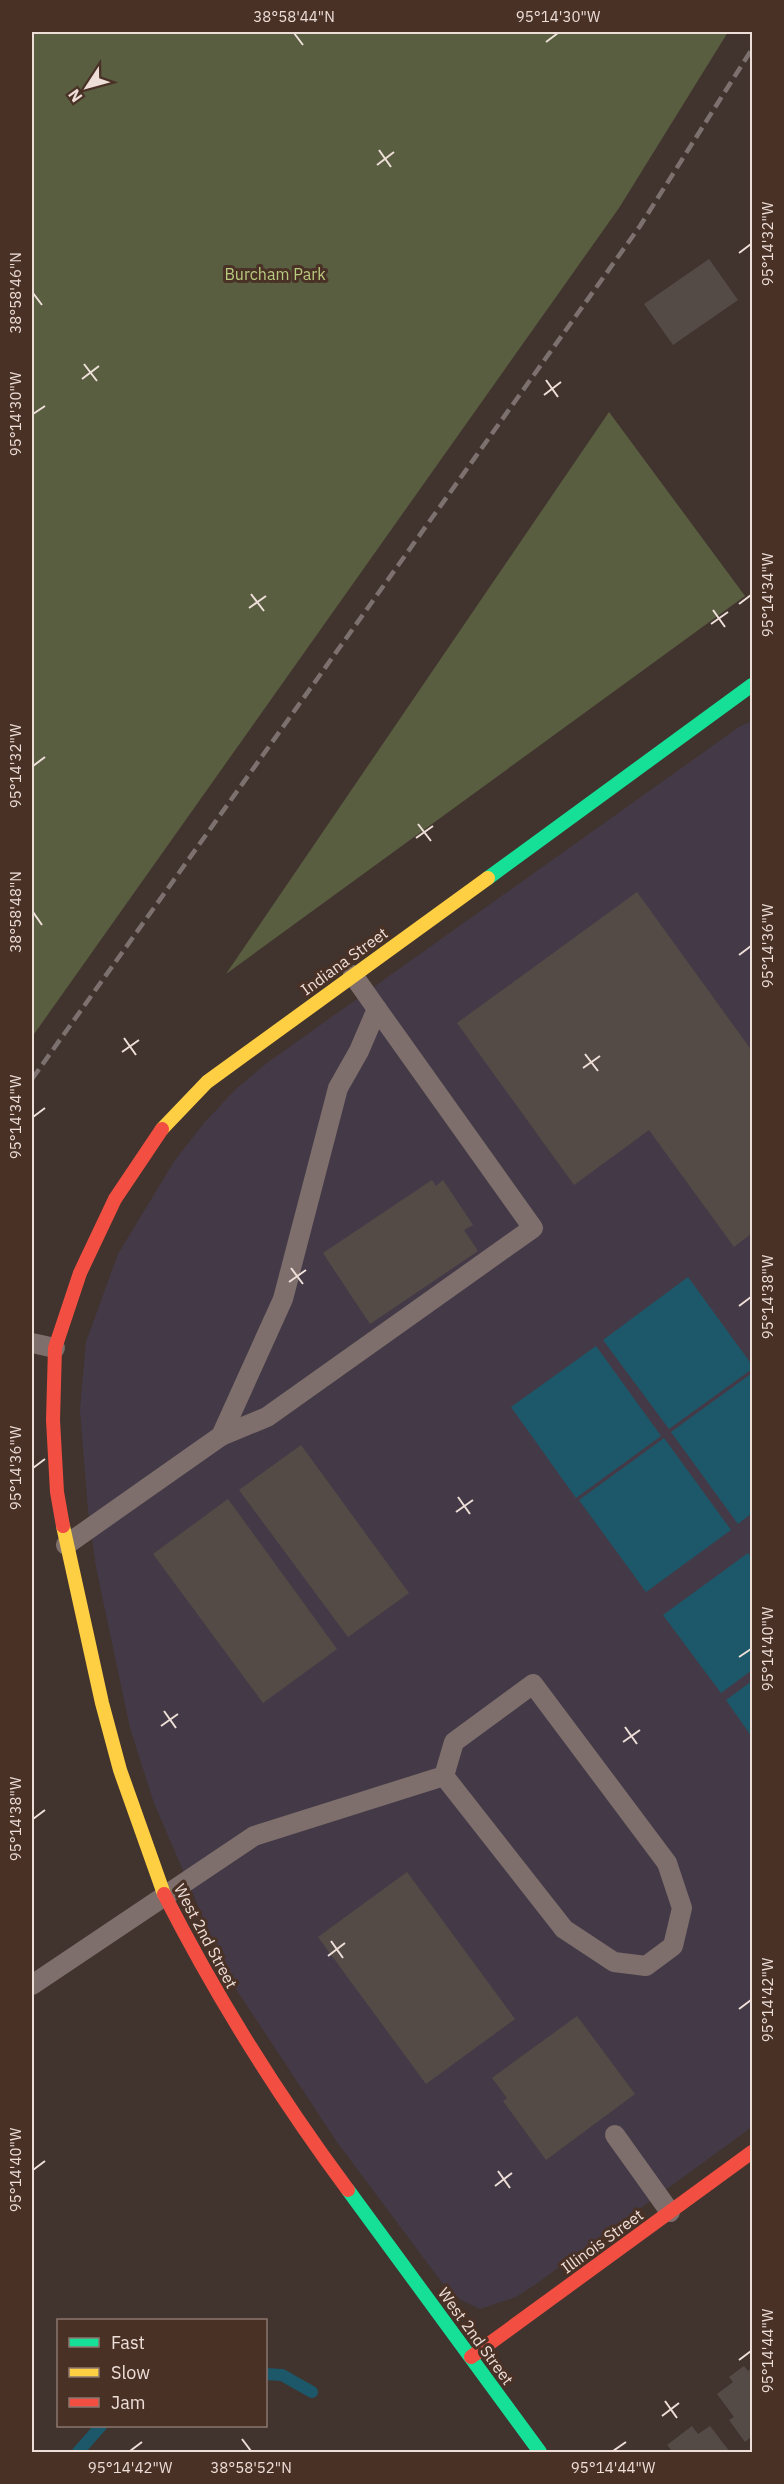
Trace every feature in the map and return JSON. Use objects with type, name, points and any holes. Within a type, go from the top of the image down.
[{"type":"street","name":"Indiana Street","points":[[54,1348],[80,1273],[115,1199],[166,1122],[207,1082],[753,685]]},
{"type":"street","name":"West 2nd Street","points":[[54,1348],[57,1492],[66,1545],[102,1703],[120,1770],[164,1894],[198,1961],[258,2060],[341,2181],[540,2452]]},
{"type":"street","name":"Illinois Street","points":[[471,2357],[753,2152]]},
{"type":"lane","points":[[66,1545],[220,1436],[267,1417],[533,1228],[353,975]]},
{"type":"lane","points":[[220,1436],[283,1299],[338,1088],[359,1051],[377,1009]]},
{"type":"lane","points":[[32,1343],[54,1348]]},
{"type":"lane","points":[[534,1684],[667,1863],[682,1908],[673,1946],[646,1966],[614,1962],[564,1929],[444,1776],[454,1742],[534,1684]]},
{"type":"lane","points":[[32,1985],[164,1894],[254,1836],[444,1776]]},
{"type":"lane","points":[[615,2135],[670,2212]]},
{"type":"shaded area","points":[[752,721],[752,2127],[536,2284],[516,2297],[480,2309],[461,2300],[443,2284],[337,2142],[230,1980],[154,1803],[130,1728],[96,1567],[88,1510],[80,1410],[86,1342],[118,1254],[175,1160],[204,1123],[237,1088],[267,1063],[739,727]]},
{"type":"green space","name":"Burcham Park","points":[[32,32],[728,32],[619,208],[32,1037]]},
{"type":"green space","points":[[609,412],[745,596],[226,974]]},
{"type":"water","points":[[688,1277],[752,1365],[752,1369],[669,1429],[603,1340]]},
{"type":"water","points":[[596,1346],[661,1436],[576,1498],[511,1407]]},
{"type":"water","points":[[752,1373],[752,1513],[738,1524],[671,1432]]},
{"type":"water","points":[[664,1438],[731,1530],[646,1592],[579,1500]]},
{"type":"water","points":[[748,1553],[752,1559],[752,1670],[721,1693],[663,1615]]},
{"type":"water","points":[[752,1681],[752,1737],[726,1700]]},
{"type":"building","points":[[709,259],[738,300],[673,345],[644,304]]},
{"type":"building","points":[[637,892],[752,1051],[752,1233],[734,1247],[649,1130],[574,1185],[457,1023]]},
{"type":"building","points":[[432,1180],[436,1186],[443,1180],[473,1225],[464,1230],[478,1251],[370,1324],[323,1253]]},
{"type":"building","points":[[301,1445],[409,1593],[348,1637],[239,1490]]},
{"type":"building","points":[[228,1499],[337,1649],[263,1703],[153,1554]]},
{"type":"building","points":[[407,1872],[515,2019],[426,2084],[318,1937]]},
{"type":"building","points":[[577,2016],[635,2094],[546,2160],[503,2101],[507,2098],[492,2078]]},
{"type":"building","points":[[744,2366],[748,2371],[752,2368],[752,2436],[745,2442],[729,2420],[734,2417],[717,2394],[733,2382],[729,2377]]},
{"type":"building","points":[[692,2426],[698,2434],[710,2426],[730,2452],[673,2452],[667,2445]]},
{"type":"waterway","points":[[267,2374],[282,2375],[312,2392]]},
{"type":"waterway","points":[[78,2452],[100,2427]]},
{"type":"railway","points":[[32,1079],[640,226],[752,49]]},
{"type":"traffic: fast","points":[[488,878],[752,685]]},
{"type":"traffic: fast","points":[[348,2190],[540,2452]]},
{"type":"traffic: slow","points":[[162,1129],[207,1082],[488,878]]},
{"type":"traffic: slow","points":[[63,1526],[102,1703],[120,1770],[164,1894]]},
{"type":"traffic: jam","points":[[63,1526],[57,1492],[53,1420],[55,1348],[80,1273],[115,1199],[162,1129]]},
{"type":"traffic: jam","points":[[164,1894],[227,2009],[298,2119],[348,2190]]},
{"type":"traffic: jam","points":[[471,2357],[752,2152]]}]
